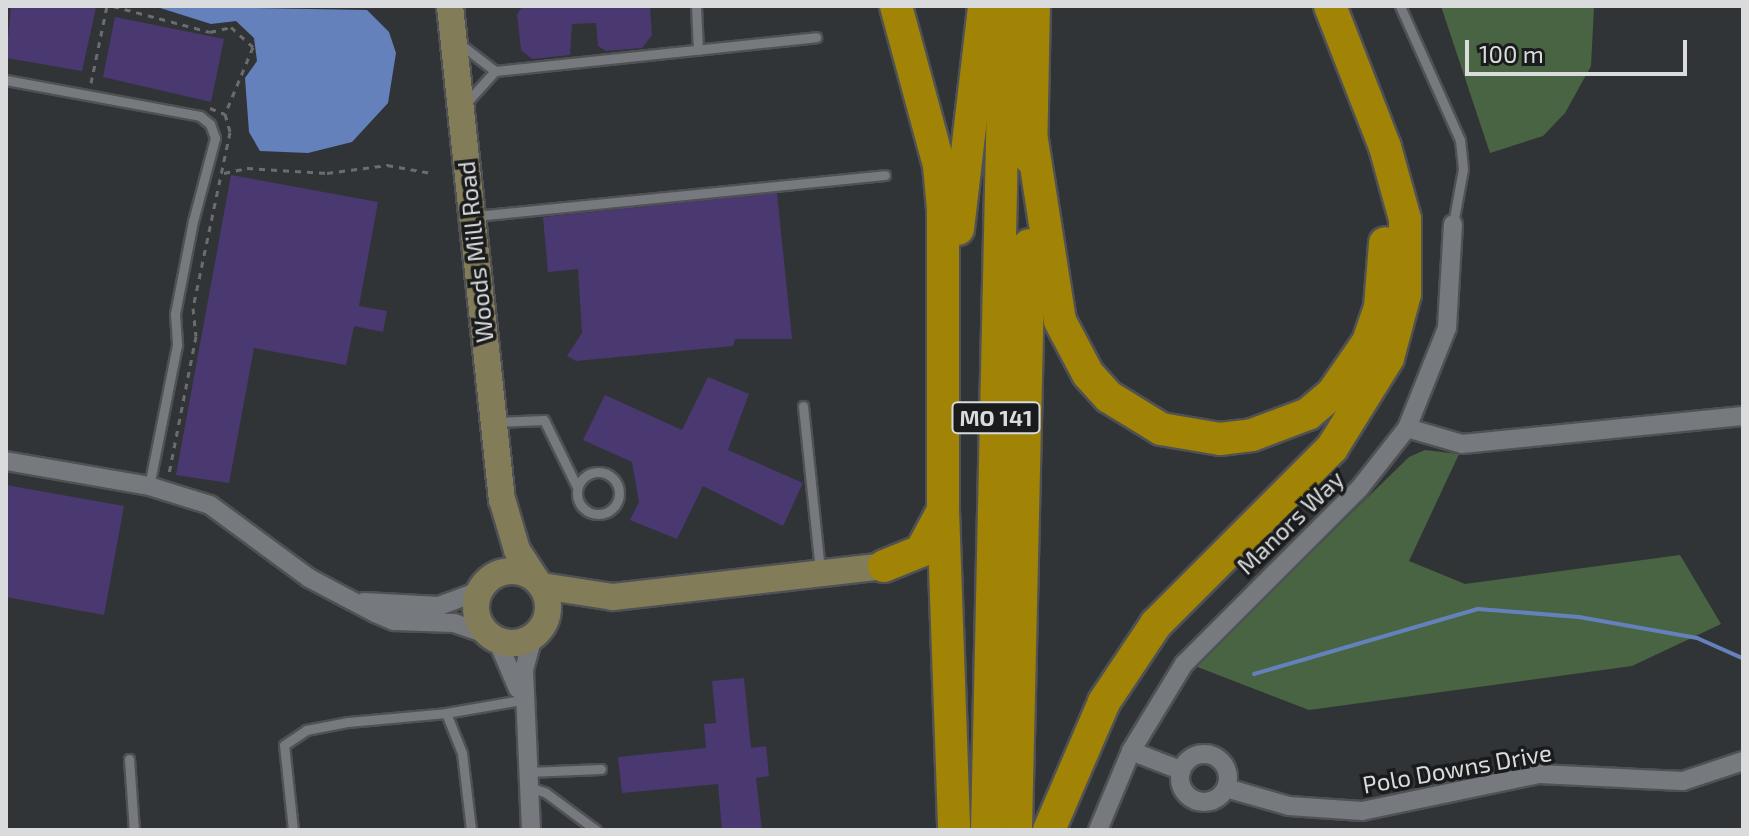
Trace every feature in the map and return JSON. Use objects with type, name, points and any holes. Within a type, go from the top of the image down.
[{"type":"highway","points":[[896,6],[939,165],[947,314],[943,510],[954,830]]},
{"type":"highway","points":[[947,314],[984,6]]},
{"type":"highway","name":"MO 141","points":[[987,830],[1005,6]]},
{"type":"highway","name":"MO 141","points":[[1016,830],[1034,6]]},
{"type":"highway","points":[[1032,140],[1051,291],[1088,374],[1133,416],[1161,429],[1220,439],[1277,429],[1308,414],[1352,370],[1368,342],[1385,274],[1377,187],[1311,6]]},
{"type":"highway","points":[[1049,830],[1104,702],[1156,624],[1332,448],[1388,358],[1405,294],[1405,219],[1385,147],[1330,6]]},
{"type":"highway","points":[[884,566],[921,551],[943,510]]},
{"type":"highway","points":[[884,566],[917,579],[945,613]]},
{"type":"street","name":"Woods Mill Road","points":[[450,6],[502,499],[517,550],[539,582]]},
{"type":"street","name":"Manors Way","points":[[1098,830],[1131,751],[1206,638],[1359,489],[1407,428],[1447,328],[1453,224]]},
{"type":"street","points":[[1407,428],[1462,444],[1743,416]]},
{"type":"street","points":[[6,461],[149,486],[210,505],[309,578],[394,621],[454,623],[516,643],[613,597]]},
{"type":"street","name":"Woods Mill Road","points":[[485,584],[502,499]]},
{"type":"street","points":[[354,601],[439,606],[519,571],[539,582],[613,597],[884,566]]},
{"type":"street","points":[[531,830],[523,709],[524,670],[549,604],[539,582]]},
{"type":"street","points":[[485,584],[478,619],[493,637],[523,709]]},
{"type":"street","points":[[1131,751],[1180,770]]},
{"type":"street","points":[[1198,754],[1215,757],[1227,771],[1226,788],[1213,801],[1196,801],[1184,793],[1180,770],[1198,754]]},
{"type":"street","name":"Polo Downs Drive","points":[[1226,788],[1289,806],[1362,811],[1539,774],[1683,781],[1720,774],[1743,761]]},
{"type":"lane","points":[[696,6],[698,50]]},
{"type":"lane","points":[[1400,6],[1460,140],[1463,169],[1453,224]]},
{"type":"lane","points":[[462,121],[468,99],[495,71],[816,37]]},
{"type":"lane","points":[[453,39],[495,71]]},
{"type":"lane","points":[[6,80],[200,116],[210,124],[215,138],[193,221],[175,314],[177,345],[149,486]]},
{"type":"lane","points":[[472,217],[885,175]]},
{"type":"lane","points":[[803,406],[821,573]]},
{"type":"lane","points":[[493,422],[544,420],[577,487],[577,500],[592,514],[606,513],[618,498],[612,478],[599,472],[585,476],[577,487]]},
{"type":"lane","points":[[293,830],[284,745],[306,730],[348,722],[523,709]]},
{"type":"lane","points":[[446,713],[462,753],[471,830]]},
{"type":"lane","points":[[129,759],[134,830]]},
{"type":"lane","points":[[529,780],[601,769]]},
{"type":"lane","points":[[529,780],[596,830]]},
{"type":"path","points":[[91,83],[107,6]]},
{"type":"path","points":[[224,173],[247,168],[327,173],[387,165],[431,173]]},
{"type":"green space","points":[[1441,6],[1594,6],[1591,66],[1565,113],[1543,136],[1490,153]]},
{"type":"green space","points":[[1425,450],[1459,454],[1409,561],[1465,584],[1680,555],[1721,624],[1632,666],[1309,710],[1195,666],[1409,457]]},
{"type":"water","points":[[154,6],[367,10],[389,32],[396,53],[388,103],[352,142],[308,153],[260,151],[249,132],[245,78],[257,61],[254,38],[236,21],[211,24]]},
{"type":"building","points":[[11,6],[96,8],[82,71],[6,58]]},
{"type":"building","points":[[523,6],[650,6],[652,35],[642,48],[606,51],[598,46],[596,23],[572,24],[570,55],[532,59],[521,50],[517,14]]},
{"type":"building","points":[[115,17],[224,39],[211,102],[103,77]]},
{"type":"building","points":[[231,175],[378,202],[359,306],[387,311],[383,332],[354,326],[346,365],[254,348],[229,483],[176,475]]},
{"type":"building","points":[[777,193],[792,339],[735,339],[733,346],[576,361],[567,356],[582,333],[578,269],[548,272],[543,217]]},
{"type":"building","points":[[708,377],[749,394],[728,450],[803,483],[783,526],[703,486],[677,539],[630,520],[639,502],[632,462],[583,440],[605,395],[682,430]]},
{"type":"building","points":[[6,485],[124,506],[104,615],[6,597]]},
{"type":"building","points":[[744,678],[751,748],[766,746],[769,776],[756,778],[762,830],[722,830],[718,784],[622,793],[618,757],[706,748],[704,724],[716,723],[712,681]]},
{"type":"waterway","points":[[1254,674],[1478,609],[1579,617],[1697,638],[1742,658]]}]
